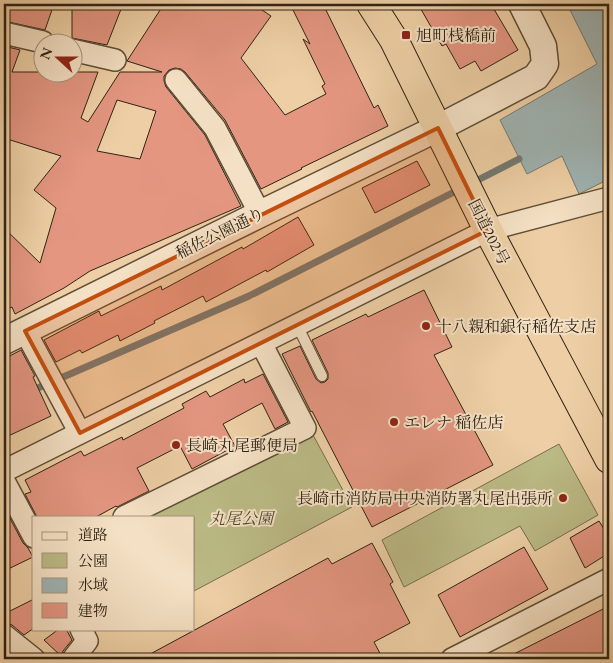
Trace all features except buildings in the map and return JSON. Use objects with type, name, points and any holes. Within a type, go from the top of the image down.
[{"type":"highway","name":"国道202号","points":[[371,4],[394,40],[483,220],[609,459]]},
{"type":"street","name":"稲佐公園通り","points":[[14,336],[260,214],[443,138],[536,77],[545,64],[543,46],[522,4]]},
{"type":"street","points":[[4,33],[32,39]]},
{"type":"street","points":[[82,52],[115,60]]},
{"type":"street","points":[[176,80],[215,128],[260,214]]},
{"type":"street","points":[[4,471],[297,325],[483,220],[609,198]]},
{"type":"street","points":[[14,336],[47,372],[80,433]]},
{"type":"street","points":[[126,516],[305,428],[261,343]]},
{"type":"street","points":[[4,481],[32,533]]},
{"type":"street","points":[[452,659],[609,579]]},
{"type":"street","points":[[74,659],[87,641],[82,630]]},
{"type":"street","points":[[4,635],[34,659]]},
{"type":"lane","points":[[297,325],[322,376]]},
{"type":"highlighted area","points":[[438,128],[488,230],[80,433],[25,331]]},
{"type":"green space","name":"丸尾公園","points":[[313,435],[352,507],[195,590],[195,516],[149,516]]},
{"type":"green space","points":[[559,444],[598,515],[535,551],[520,526],[404,587],[382,540]]},
{"type":"water","points":[[567,4],[609,4],[609,179],[579,194],[562,156],[527,174],[500,120],[597,64]]},
{"type":"waterway","points":[[472,183],[519,159]]},
{"type":"waterway","points":[[31,391],[249,296],[462,188]]},
{"type":"place","name":"旭町桟橋前","points":[[406,35]]},
{"type":"place","name":"十八親和銀行稲佐支店","points":[[426,326]]},
{"type":"place","name":"エレナ 稲佐店","points":[[394,422]]},
{"type":"place","name":"長崎丸尾郵便局","points":[[176,445]]},
{"type":"place","name":"長崎市消防局中央消防署丸尾出張所","points":[[563,498]]}]
